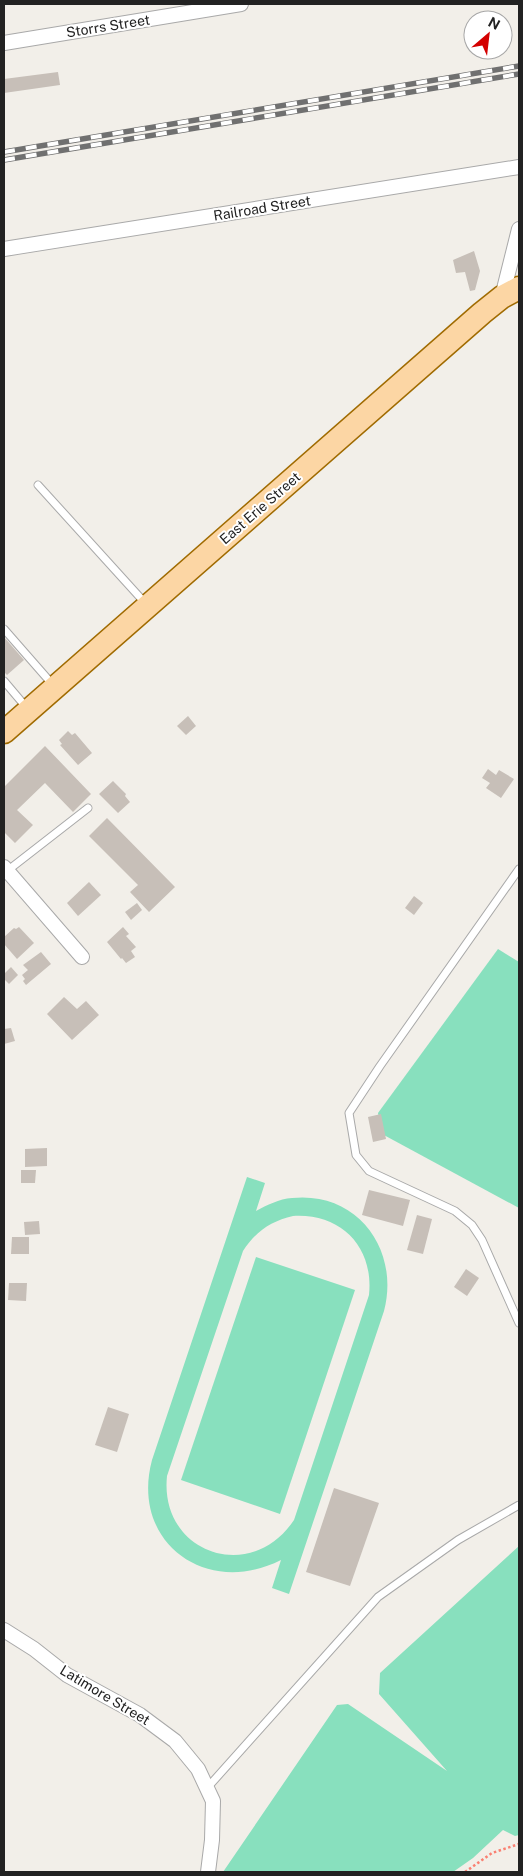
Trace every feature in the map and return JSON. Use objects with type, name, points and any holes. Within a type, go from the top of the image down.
[{"type":"main road","name":"East Erie Street","points":[[4,732],[482,313],[511,293]]},
{"type":"street","name":"Storrs Street","points":[[4,43],[209,6],[241,4]]},
{"type":"street","name":"Railroad Street","points":[[4,249],[519,167]]},
{"type":"street","points":[[511,293],[519,229]]},
{"type":"street","points":[[6,869],[82,957]]},
{"type":"street","name":"Latimore Street","points":[[4,1630],[34,1649],[68,1675],[140,1715],[175,1741],[198,1769],[213,1801],[212,1840],[208,1872]]},
{"type":"lane","points":[[38,485],[148,606]]},
{"type":"lane","points":[[4,629],[55,687]]},
{"type":"lane","points":[[4,681],[28,710]]},
{"type":"lane","points":[[6,869],[88,808]]},
{"type":"lane","points":[[519,869],[349,1113],[356,1155],[369,1171],[455,1211],[472,1225],[482,1240],[519,1323]]},
{"type":"lane","points":[[208,1787],[378,1597],[458,1540],[519,1505]]},
{"type":"path","points":[[465,1872],[492,1853],[519,1844]]},
{"type":"green space","points":[[498,949],[519,962],[519,1208],[382,1134],[378,1113]]},
{"type":"green space","points":[[247,1177],[265,1183],[256,1211],[287,1199],[316,1198],[336,1204],[354,1215],[369,1229],[379,1247],[386,1267],[387,1288],[384,1311],[289,1594],[272,1588],[281,1560],[253,1570],[226,1572],[201,1567],[180,1555],[163,1538],[152,1516],[148,1489],[152,1460]],"holes":[[[293,1216],[326,1220],[351,1236],[360,1248],[366,1262],[369,1278],[369,1295],[294,1520],[276,1540],[255,1551],[233,1555],[211,1551],[192,1541],[177,1524],[168,1503],[167,1476],[243,1251],[258,1233],[271,1224]]]},
{"type":"green space","points":[[256,1257],[355,1290],[280,1514],[181,1480]]},
{"type":"green space","points":[[519,1546],[519,1835],[515,1836],[503,1830],[473,1858],[453,1872],[223,1872],[337,1705],[348,1704],[447,1771],[379,1694],[380,1673]]},
{"type":"building","points":[[58,72],[60,85],[4,93],[4,79]]},
{"type":"building","points":[[474,251],[480,271],[475,290],[470,291],[465,272],[456,273],[453,260]]},
{"type":"building","points":[[4,637],[24,660],[7,675],[4,672]]},
{"type":"building","points":[[188,716],[196,726],[186,735],[177,726]]},
{"type":"building","points":[[68,731],[72,735],[75,733],[92,753],[78,765],[60,745],[62,744],[59,740]]},
{"type":"building","points":[[45,746],[91,794],[73,812],[45,783],[17,810],[33,825],[15,843],[4,832],[4,787]]},
{"type":"building","points":[[488,769],[496,775],[499,770],[514,779],[501,798],[486,788],[490,783],[482,778]]},
{"type":"building","points":[[113,781],[126,794],[125,796],[130,802],[118,813],[99,794]]},
{"type":"building","points":[[107,818],[175,887],[149,912],[130,892],[138,885],[89,836]]},
{"type":"building","points":[[89,882],[101,895],[78,916],[67,903]]},
{"type":"building","points":[[414,896],[423,903],[414,915],[405,908]]},
{"type":"building","points":[[137,903],[142,910],[131,920],[125,912]]},
{"type":"building","points":[[19,927],[34,943],[17,959],[4,944],[4,937],[14,928]]},
{"type":"building","points":[[123,927],[129,934],[126,936],[136,947],[131,951],[135,957],[126,963],[107,942]]},
{"type":"building","points":[[41,952],[51,964],[26,985],[22,975],[28,970],[23,965]]},
{"type":"building","points":[[11,967],[18,975],[9,984],[4,979],[4,974]]},
{"type":"building","points":[[64,997],[77,1009],[86,1001],[99,1015],[72,1040],[47,1014]]},
{"type":"building","points":[[11,1028],[15,1041],[4,1044],[4,1029]]},
{"type":"building","points":[[381,1114],[386,1139],[373,1142],[368,1117]]},
{"type":"building","points":[[47,1148],[47,1166],[25,1167],[25,1149]]},
{"type":"building","points":[[21,1170],[36,1170],[35,1183],[21,1183]]},
{"type":"building","points":[[369,1190],[410,1200],[403,1226],[362,1215]]},
{"type":"building","points":[[417,1215],[432,1219],[423,1254],[407,1250]]},
{"type":"building","points":[[39,1221],[40,1234],[25,1235],[24,1222]]},
{"type":"building","points":[[12,1237],[29,1237],[29,1254],[11,1254]]},
{"type":"building","points":[[466,1269],[479,1278],[467,1296],[454,1287]]},
{"type":"building","points":[[9,1283],[27,1283],[26,1301],[8,1300]]},
{"type":"building","points":[[108,1407],[129,1414],[117,1452],[95,1445]]},
{"type":"building","points":[[334,1488],[379,1503],[350,1586],[306,1572]]},
{"type":"railway","points":[[4,152],[519,66]]},
{"type":"railway","points":[[4,160],[519,74]]}]
